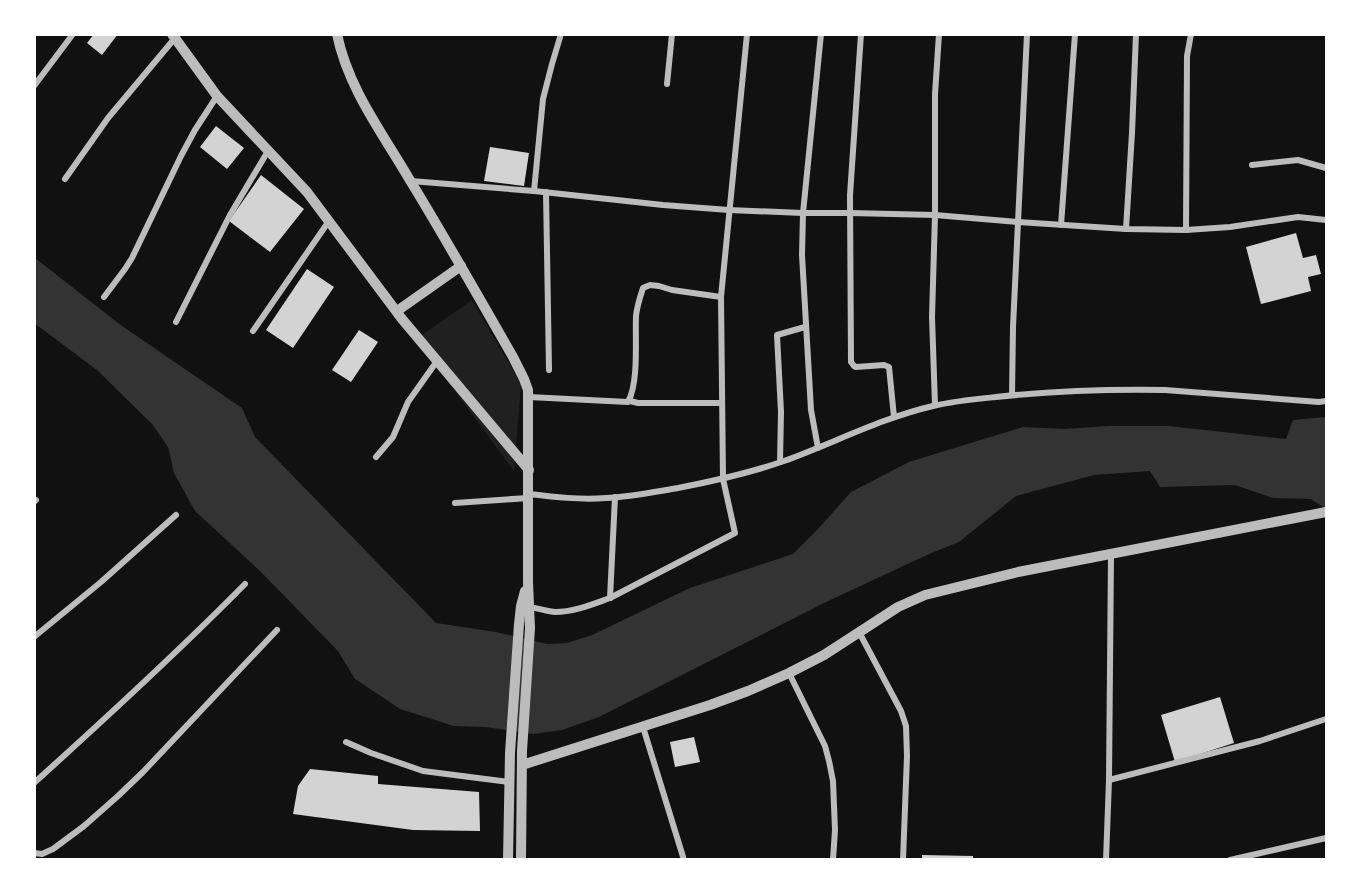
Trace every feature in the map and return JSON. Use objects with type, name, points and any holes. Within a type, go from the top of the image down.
[{"type":"street","points":[[34,86],[73,34]]},
{"type":"street","points":[[337,34],[348,69],[370,114],[461,266],[527,385],[529,397],[529,513],[528,582],[524,624],[521,860]]},
{"type":"street","points":[[534,190],[543,99],[561,34]]},
{"type":"street","points":[[667,84],[672,34]]},
{"type":"street","points":[[525,606],[562,611],[610,598],[735,533],[723,479],[721,297],[747,34]]},
{"type":"street","points":[[818,447],[811,410],[802,255],[803,213],[822,34]]},
{"type":"street","points":[[861,34],[849,195],[850,362],[856,367],[884,365],[889,367],[894,417]]},
{"type":"street","points":[[935,405],[932,317],[935,94],[939,34]]},
{"type":"street","points":[[1012,395],[1017,222],[1027,34]]},
{"type":"street","points":[[1061,225],[1075,34]]},
{"type":"street","points":[[1126,229],[1136,34]]},
{"type":"street","points":[[1186,230],[1186,56],[1191,34]]},
{"type":"street","points":[[65,179],[108,118],[174,36],[217,96],[307,192],[396,311],[529,470]]},
{"type":"street","points":[[104,297],[132,258],[181,156],[217,96]]},
{"type":"street","points":[[176,322],[230,215],[268,151]]},
{"type":"street","points":[[1252,165],[1298,160],[1326,168]]},
{"type":"street","points":[[411,181],[534,190],[729,210],[935,215],[1126,229],[1186,230],[1230,227],[1289,217],[1326,220]]},
{"type":"street","points":[[546,192],[549,370]]},
{"type":"street","points":[[253,331],[329,221]]},
{"type":"street","points":[[396,311],[461,266]]},
{"type":"street","points":[[630,401],[637,349],[636,315],[643,288],[650,285],[659,286],[721,297]]},
{"type":"street","points":[[780,462],[781,412],[777,334],[806,327]]},
{"type":"street","points":[[376,457],[393,437],[408,402],[437,362]]},
{"type":"street","points":[[455,503],[529,496],[605,498],[723,479],[780,462],[894,417],[935,405],[1012,395],[1091,389],[1143,389],[1326,401]]},
{"type":"street","points":[[529,397],[638,403],[722,403]]},
{"type":"street","points":[[610,598],[615,497]]},
{"type":"street","points":[[522,765],[728,699],[824,655],[898,607],[925,596],[1018,572],[1326,512]]},
{"type":"street","points":[[34,638],[176,516]]},
{"type":"street","points":[[1106,860],[1111,555]]},
{"type":"street","points":[[34,783],[186,643],[245,584]]},
{"type":"street","points":[[508,860],[510,753],[524,624]]},
{"type":"street","points":[[34,853],[42,854],[53,849],[118,796],[277,630]]},
{"type":"street","points":[[859,632],[901,711],[906,726],[908,756],[903,860]]},
{"type":"street","points":[[789,673],[825,746],[829,761],[833,781],[835,830],[833,860]]},
{"type":"street","points":[[1109,780],[1260,741],[1326,720]]},
{"type":"street","points":[[643,726],[684,860]]},
{"type":"street","points":[[346,742],[423,771],[509,782]]},
{"type":"street","points":[[1230,860],[1326,838]]},
{"type":"street","points":[[508,842],[521,842]]},
{"type":"shaded area","points":[[35,258],[122,326],[242,408],[255,437],[436,623],[496,632],[547,644],[567,643],[592,635],[690,588],[793,554],[851,492],[909,462],[1023,427],[1065,429],[1169,426],[1286,439],[1293,420],[1326,417],[1326,509],[1311,499],[1273,498],[1235,485],[1160,487],[1150,471],[1094,475],[1016,496],[959,542],[824,603],[599,717],[562,730],[533,734],[486,727],[454,726],[400,709],[355,679],[338,651],[259,570],[195,511],[174,473],[168,447],[152,424],[97,370],[35,324]]},
{"type":"shaded area","points":[[472,300],[521,384],[514,471],[416,339]]},
{"type":"building","points":[[94,34],[118,34],[102,55],[87,43]]},
{"type":"building","points":[[216,126],[244,148],[227,169],[200,147]]},
{"type":"building","points":[[490,147],[529,153],[524,186],[484,181]]},
{"type":"building","points":[[261,175],[304,209],[270,252],[229,221]]},
{"type":"building","points":[[1296,233],[1303,258],[1316,255],[1321,274],[1308,277],[1311,291],[1261,304],[1246,247]]},
{"type":"building","points":[[307,269],[334,287],[293,348],[266,330]]},
{"type":"building","points":[[359,330],[378,342],[351,382],[332,370]]},
{"type":"building","points":[[1220,697],[1234,743],[1175,762],[1161,715]]},
{"type":"building","points":[[694,737],[700,762],[675,767],[670,742]]},
{"type":"building","points":[[310,769],[378,776],[378,784],[479,792],[480,831],[413,830],[293,814],[298,786]]},
{"type":"building","points":[[922,855],[973,856],[973,860],[922,860]]}]
